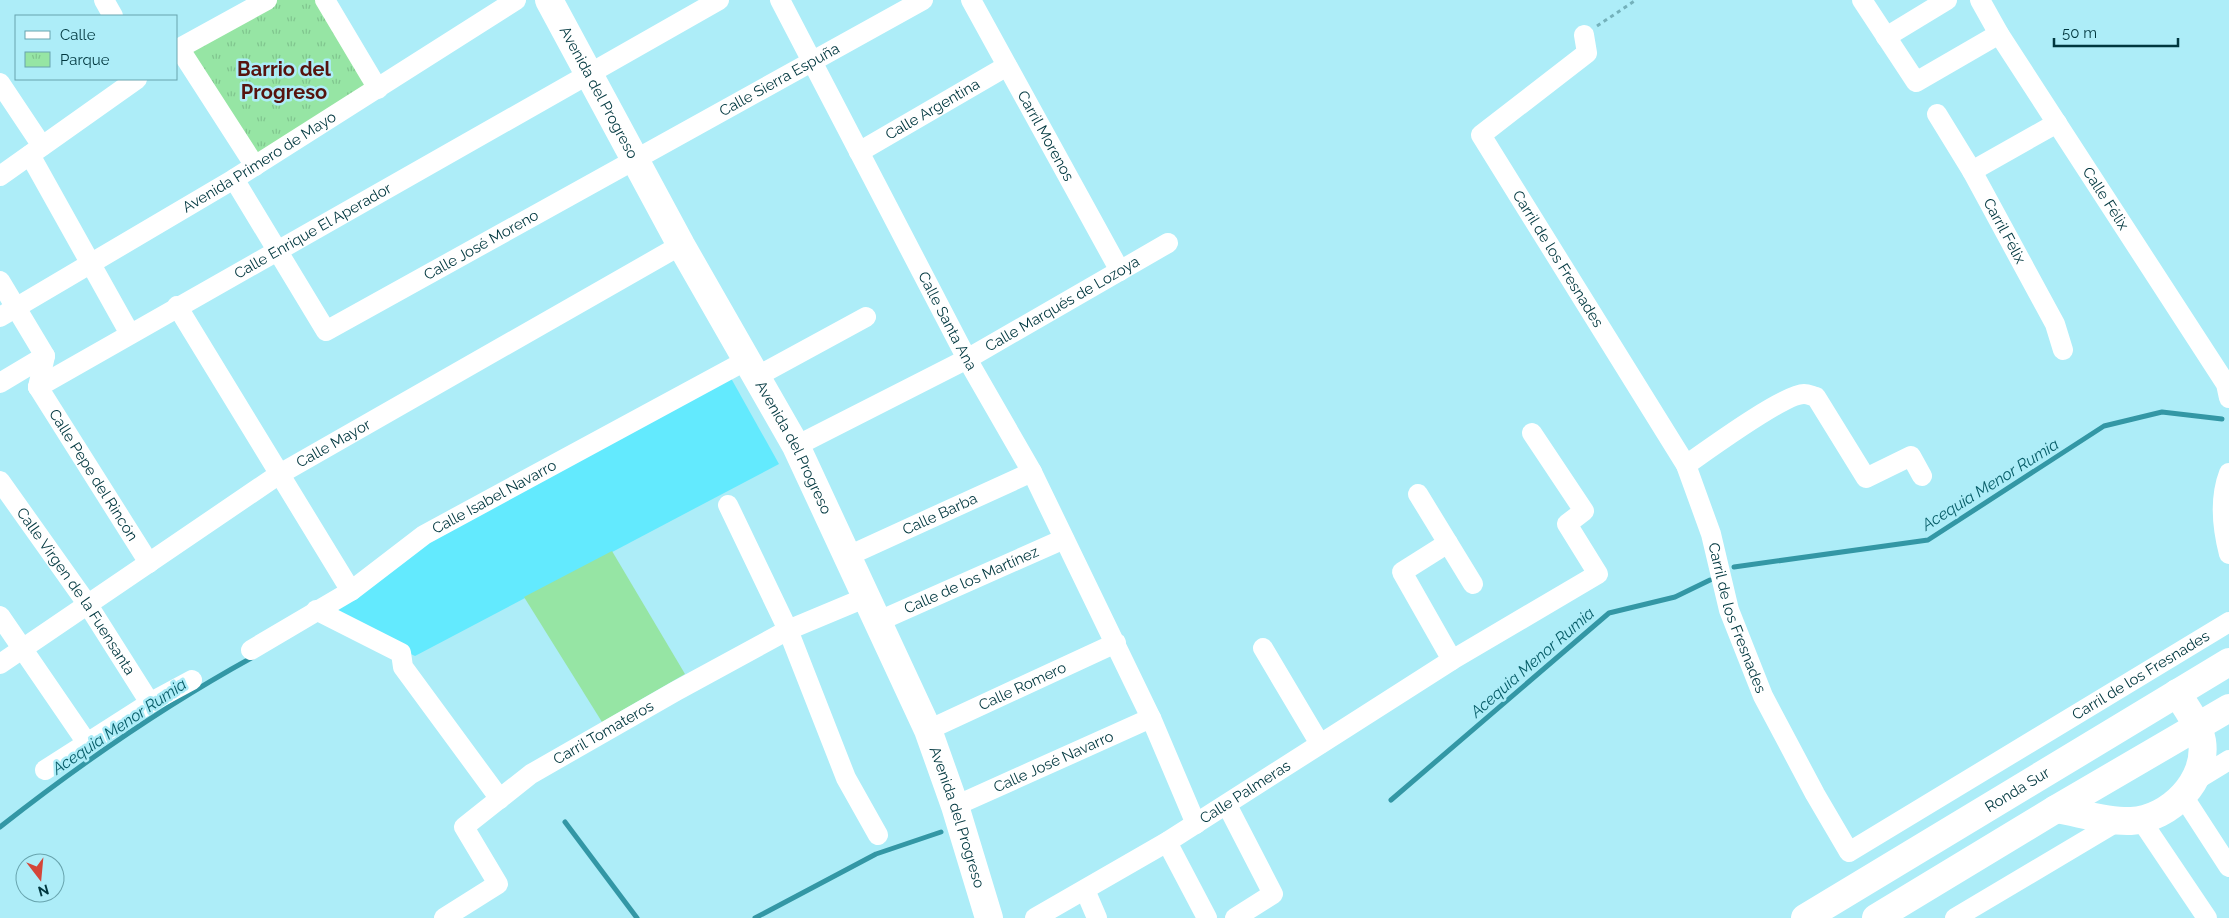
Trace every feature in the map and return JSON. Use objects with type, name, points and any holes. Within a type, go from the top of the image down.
[{"type":"main road","name":"Avenida del Progreso","points":[[549,0],[681,245],[796,446],[868,597],[928,730],[955,806],[989,918]]},
{"type":"main road","name":"Ronda Sur","points":[[1805,918],[2229,662]]},
{"type":"main road","points":[[2056,809],[2130,820],[2163,812],[2188,789],[2200,766],[2203,753],[2202,739],[2177,693]]},
{"type":"main road","points":[[1876,918],[2056,809],[2229,708]]},
{"type":"street","points":[[255,166],[178,49],[267,0]]},
{"type":"street","points":[[325,0],[378,89]]},
{"type":"street","name":"Avenida Primero de Mayo","points":[[8,312],[255,166],[516,0]]},
{"type":"street","name":"Calle Enrique El Aperador","points":[[38,387],[177,306],[719,0]]},
{"type":"street","name":"Calle Santa Ana","points":[[780,0],[966,359],[1032,472],[1151,718],[1196,824]]},
{"type":"street","name":"Calle Sierra Espuña","points":[[636,160],[810,58],[923,0]]},
{"type":"street","name":"Carril Morenos","points":[[971,0],[1120,271]]},
{"type":"street","points":[[1862,0],[1916,82],[1999,34]]},
{"type":"street","points":[[1886,37],[1947,0]]},
{"type":"street","name":"Calle Félix","points":[[1980,0],[1999,34],[2228,389]]},
{"type":"street","name":"Carril de los Fresnades","points":[[1584,35],[1588,53],[1481,136],[1686,465],[1711,534],[1729,610],[1764,696],[1815,794],[1849,852],[2229,622]]},
{"type":"street","name":"Calle Argentina","points":[[859,152],[1007,66]]},
{"type":"street","points":[[0,176],[135,80]]},
{"type":"street","points":[[0,83],[130,334]]},
{"type":"street","name":"Carril Félix","points":[[1937,114],[1972,171],[2055,324],[2063,350]]},
{"type":"street","points":[[1972,171],[2057,123]]},
{"type":"street","name":"Calle José Moreno","points":[[277,251],[326,331],[636,160]]},
{"type":"street","points":[[234,178],[277,251]]},
{"type":"street","name":"Calle Marqués de Lozoya","points":[[796,446],[966,359],[1168,243]]},
{"type":"street","name":"Calle Mayor","points":[[0,664],[278,474],[681,245]]},
{"type":"street","points":[[0,281],[8,312],[45,356]]},
{"type":"street","points":[[177,306],[351,591]]},
{"type":"street","name":"Calle Isabel Navarro","points":[[250,650],[351,591],[424,535],[752,368],[866,317]]},
{"type":"street","points":[[0,383],[45,356]]},
{"type":"street","points":[[38,387],[45,356]]},
{"type":"street","name":"Calle Pepe del Rincón","points":[[38,387],[149,563]]},
{"type":"street","points":[[1686,465],[1719,441],[1784,401],[1803,394],[1816,397],[1866,478],[1911,456],[1922,476]]},
{"type":"street","name":"Calle Palmeras","points":[[1035,918],[1167,842],[1452,660],[1598,574],[1567,524],[1584,511],[1532,433]]},
{"type":"street","name":"Calle Barba","points":[[848,556],[1032,472]]},
{"type":"street","points":[[2229,473],[2223,488],[2222,509],[2224,537],[2229,554]]},
{"type":"street","name":"Calle Virgen de la Fuensanta","points":[[0,481],[88,605],[150,703]]},
{"type":"street","points":[[1418,494],[1473,584]]},
{"type":"street","points":[[728,506],[788,630],[846,778],[878,835]]},
{"type":"street","name":"Calle de los Martínez","points":[[879,621],[1064,539]]},
{"type":"street","points":[[1448,543],[1402,572],[1452,660]]},
{"type":"street","name":"Carril Tomateros","points":[[444,918],[498,884],[464,827],[531,774],[676,691],[788,630],[868,597]]},
{"type":"street","points":[[316,610],[401,653],[403,667],[500,799]]},
{"type":"street","points":[[0,616],[87,743]]},
{"type":"street","name":"Calle Romero","points":[[928,730],[1116,643]]},
{"type":"street","points":[[1263,648],[1320,744]]},
{"type":"street","points":[[45,770],[150,703],[192,680]]},
{"type":"street","name":"Calle José Navarro","points":[[955,806],[1151,718]]},
{"type":"street","points":[[2229,760],[2188,789],[2229,867]]},
{"type":"street","points":[[1227,805],[1273,894],[1235,918]]},
{"type":"street","points":[[1955,918],[2130,820],[2206,918]]},
{"type":"street","points":[[1167,842],[1207,918]]},
{"type":"street","points":[[1085,890],[1097,918]]},
{"type":"path","points":[[1624,8],[1626,0]]},
{"type":"path","points":[[1584,35],[1636,0]]},
{"type":"shaded area","points":[[727,371],[779,464],[415,656],[316,610],[424,535]]},
{"type":"green space","points":[[267,0],[325,0],[378,89],[255,166],[179,49]]},
{"type":"green space","points":[[612,551],[685,674],[602,722],[524,597]]},
{"type":"waterway","name":"Acequia Menor Rumia","points":[[1734,567],[1928,540],[2104,426],[2162,412],[2222,419]]},
{"type":"waterway","name":"Acequia Menor Rumia","points":[[1391,800],[1609,613],[1675,597],[1710,580]]},
{"type":"waterway","name":"Acequia Menor Rumia","points":[[0,827],[123,737],[187,695],[253,657]]},
{"type":"waterway","name":"Acequia Menor Rumia","points":[[565,822],[637,918]]},
{"type":"waterway","name":"Acequia Menor Rumia","points":[[755,918],[876,854],[941,832]]},
{"type":"district","name":"Barrio del Progreso","points":[[284,80]]}]
